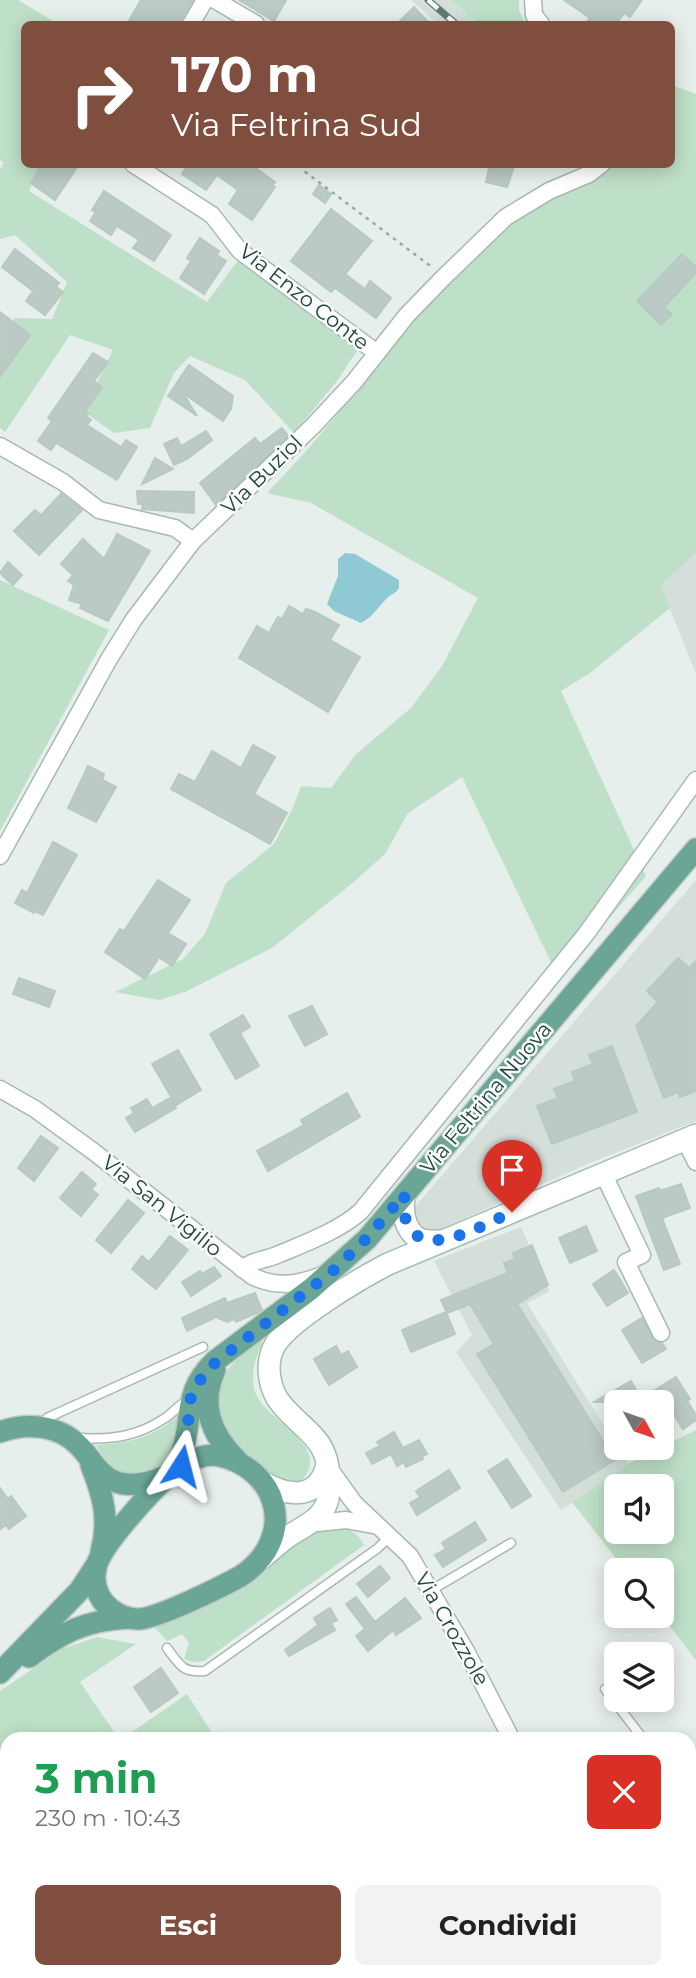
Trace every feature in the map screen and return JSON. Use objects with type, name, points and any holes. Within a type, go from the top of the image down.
[{"type":"main road","name":"Via Feltrina Nuova","points":[[172,1473],[186,1441],[190,1401],[202,1374],[334,1270],[366,1239],[696,849]]},
{"type":"main road","points":[[0,1680],[46,1645],[74,1628],[94,1622],[147,1618],[237,1578],[318,1516],[327,1501],[328,1463],[319,1441],[275,1396],[269,1369],[271,1356],[283,1334],[360,1279],[395,1261],[690,1137]]},
{"type":"main road","points":[[405,1194],[404,1212],[412,1232],[422,1240],[444,1240]]},
{"type":"main road","name":"Via Feltrina Nuova","points":[[225,1354],[217,1365],[209,1386],[208,1411],[218,1439],[243,1465]]},
{"type":"main road","points":[[0,1432],[18,1427],[42,1427],[67,1437],[86,1454],[102,1474],[120,1484],[142,1484],[172,1473]]},
{"type":"main road","points":[[86,1454],[101,1493],[106,1517],[106,1532],[95,1578],[99,1595],[113,1610],[128,1618]]},
{"type":"main road","points":[[0,1673],[80,1590],[99,1559],[146,1500],[172,1473],[189,1461],[209,1455],[228,1458],[243,1465],[261,1481],[283,1491],[307,1491],[320,1482],[328,1463]]},
{"type":"main road","points":[[261,1481],[273,1502],[276,1523],[272,1542],[261,1559]]},
{"type":"street","points":[[193,21],[205,0]]},
{"type":"street","points":[[215,0],[251,21]]},
{"type":"street","points":[[533,0],[534,15],[539,21]]},
{"type":"street","name":"Via Enzo Conte","points":[[139,168],[212,215],[240,251],[377,353]]},
{"type":"street","name":"Via Buziol","points":[[0,856],[108,659],[134,619],[193,541],[313,426],[444,276],[506,217],[549,191],[597,168]]},
{"type":"street","points":[[0,446],[63,482],[99,510],[175,528],[193,541]]},
{"type":"street","points":[[242,1269],[252,1262],[276,1255],[334,1228],[361,1211],[586,934],[696,780]]},
{"type":"street","name":"Via San Vigilio","points":[[0,1089],[28,1105],[94,1152],[242,1269],[269,1283],[285,1285],[305,1282],[334,1270]]},
{"type":"street","points":[[690,1137],[696,1162]]},
{"type":"street","points":[[603,1173],[642,1255],[626,1262],[661,1333]]},
{"type":"street","name":"Via Crozzole","points":[[328,1463],[350,1498],[410,1556],[466,1651],[508,1732]]},
{"type":"street","points":[[308,1524],[346,1520],[367,1522],[385,1532]]},
{"type":"lane","points":[[42,1427],[47,1418],[203,1347]]},
{"type":"lane","points":[[67,1437],[127,1437],[153,1426],[169,1416],[182,1403],[190,1401]]},
{"type":"lane","points":[[167,1648],[182,1668],[191,1672],[205,1671],[378,1548],[385,1532]]},
{"type":"lane","points":[[430,1591],[511,1543]]},
{"type":"lane","points":[[623,1712],[638,1732]]},
{"type":"path","points":[[302,168],[444,276]]},
{"type":"shaded area","points":[[411,0],[451,0],[476,21],[435,21]]},
{"type":"shaded area","points":[[696,552],[696,674],[661,586]]},
{"type":"shaded area","points":[[696,880],[696,1121],[592,1162],[427,1235],[407,1216]]},
{"type":"shaded area","points":[[521,1227],[550,1291],[527,1303],[604,1426],[604,1460],[625,1460],[628,1464],[613,1474],[604,1474],[604,1480],[561,1510],[456,1352],[472,1335],[434,1261]]},
{"type":"green space","points":[[0,0],[18,0],[53,21],[21,21],[21,168],[40,168],[29,191],[207,302],[239,259],[361,345],[337,381],[294,433],[245,380],[190,356],[174,373],[150,428],[114,433],[83,411],[113,350],[70,335],[5,432],[0,427],[0,338],[15,318],[52,319],[67,282],[15,235],[0,239],[0,170],[4,162],[0,160]]},
{"type":"green space","points":[[451,0],[519,0],[519,10],[524,21],[476,21]]},
{"type":"green space","points":[[675,86],[696,94],[696,552],[661,586],[670,608],[590,673],[561,691],[646,876],[558,977],[462,777],[408,813],[385,854],[272,948],[185,992],[159,1000],[115,992],[183,959],[205,934],[226,883],[274,844],[301,786],[331,788],[356,754],[411,708],[442,666],[478,598],[311,503],[267,493],[332,421],[427,301],[462,266],[525,214],[586,184],[609,168],[675,168]]},
{"type":"green space","points":[[0,580],[109,630],[0,831]]},
{"type":"green space","points":[[263,1342],[254,1368],[254,1388],[262,1403],[306,1449],[310,1458],[309,1469],[299,1481],[288,1482],[275,1478],[248,1458],[226,1432],[215,1409],[228,1369]]},
{"type":"green space","points":[[177,1416],[182,1420],[172,1452],[163,1465],[145,1475],[132,1479],[109,1467],[96,1445],[140,1438],[159,1430]]},
{"type":"green space","points":[[696,1430],[696,1660],[671,1628],[674,1628],[674,1558],[616,1558],[605,1544],[674,1544],[674,1474],[613,1474],[636,1460],[674,1460],[674,1441]]},
{"type":"green space","points":[[604,1480],[604,1543],[572,1502]]},
{"type":"green space","points":[[336,1527],[353,1532],[364,1545],[204,1661],[184,1659],[189,1643],[182,1634],[167,1641],[154,1627],[248,1583],[308,1532]]},
{"type":"green space","points":[[97,1637],[136,1644],[80,1682],[114,1732],[0,1732],[0,1691],[62,1649]]},
{"type":"green space","points":[[187,1694],[211,1732],[132,1732]]},
{"type":"water","points":[[345,553],[355,554],[399,580],[396,592],[361,623],[334,611],[327,604],[338,576],[338,559]]},
{"type":"building","points":[[141,0],[193,0],[180,21],[129,21]]},
{"type":"building","points":[[239,0],[286,0],[274,21]]},
{"type":"building","points":[[564,0],[642,0],[630,17],[624,13],[618,21],[588,21],[590,18]]},
{"type":"building","points":[[414,7],[427,21],[400,21]]},
{"type":"building","points":[[40,168],[76,168],[55,200],[31,183]]},
{"type":"building","points":[[186,168],[256,168],[275,182],[272,185],[275,187],[252,220],[229,204],[238,190],[217,175],[206,190],[182,174]]},
{"type":"building","points":[[489,168],[514,168],[507,187],[486,182]]},
{"type":"building","points":[[319,185],[331,194],[325,203],[313,194]]},
{"type":"building","points":[[104,191],[171,235],[154,261],[133,248],[139,240],[117,226],[111,235],[90,221],[96,212],[92,210]]},
{"type":"building","points":[[331,209],[372,241],[345,274],[365,289],[370,281],[391,298],[376,318],[335,288],[331,292],[291,261]]},
{"type":"building","points":[[200,238],[219,251],[217,255],[226,261],[204,294],[180,278],[191,261],[187,258]]},
{"type":"building","points":[[15,249],[59,283],[56,287],[63,292],[45,315],[26,301],[33,291],[2,267]]},
{"type":"building","points":[[682,254],[696,267],[696,273],[664,307],[672,314],[661,325],[637,301]]},
{"type":"building","points":[[0,312],[30,335],[0,377]]},
{"type":"building","points":[[93,353],[108,362],[94,381],[102,387],[85,411],[91,420],[87,425],[121,447],[126,440],[137,447],[117,480],[56,443],[51,450],[38,441],[52,421],[48,418]]},
{"type":"building","points":[[189,365],[233,396],[231,409],[223,421],[183,393],[197,416],[168,396]]},
{"type":"building","points":[[282,428],[288,436],[216,505],[200,483],[255,438],[260,444]]},
{"type":"building","points":[[206,431],[212,440],[187,459],[174,465],[164,444],[177,438],[181,446]]},
{"type":"building","points":[[155,458],[173,469],[142,484]]},
{"type":"building","points":[[137,491],[194,492],[194,513],[142,509],[143,504],[138,504]]},
{"type":"building","points":[[61,494],[82,510],[39,555],[14,531],[35,510],[41,515]]},
{"type":"building","points":[[117,534],[150,551],[108,621],[80,608],[82,604],[69,600],[74,585],[68,581],[73,575],[61,564],[83,539],[104,559]]},
{"type":"building","points":[[8,562],[22,575],[13,585],[0,573]]},
{"type":"building","points":[[289,606],[303,614],[306,609],[315,612],[339,625],[330,640],[360,657],[328,712],[239,658],[257,626],[269,633],[278,617],[282,619]]},
{"type":"building","points":[[253,745],[275,757],[254,794],[287,813],[270,844],[171,789],[179,774],[195,782],[212,751],[241,768]]},
{"type":"building","points":[[88,766],[104,774],[102,780],[116,787],[96,822],[68,808]]},
{"type":"building","points":[[53,842],[77,855],[43,915],[15,903],[22,890],[27,893]]},
{"type":"building","points":[[158,880],[190,900],[168,933],[186,944],[172,966],[159,957],[145,979],[105,952],[120,929],[124,931]]},
{"type":"building","points":[[678,958],[689,968],[696,961],[696,1091],[680,1097],[678,1092],[664,1098],[636,1026],[658,1002],[647,991]]},
{"type":"building","points":[[19,978],[55,991],[49,1007],[13,994]]},
{"type":"building","points":[[312,1006],[327,1034],[305,1046],[289,1016]]},
{"type":"building","points":[[243,1015],[250,1027],[240,1033],[259,1066],[236,1079],[210,1034]]},
{"type":"building","points":[[612,1046],[637,1112],[552,1144],[537,1106],[558,1098],[554,1089],[575,1081],[572,1072],[593,1064],[589,1055]]},
{"type":"building","points":[[178,1050],[201,1090],[176,1105],[152,1064]]},
{"type":"building","points":[[347,1093],[360,1117],[268,1171],[257,1151],[304,1125],[301,1120]]},
{"type":"building","points":[[170,1098],[176,1108],[135,1132],[126,1118],[134,1113],[131,1108],[147,1099],[152,1108]]},
{"type":"building","points":[[41,1136],[58,1148],[34,1181],[18,1168]]},
{"type":"building","points":[[82,1172],[96,1184],[91,1189],[98,1195],[81,1216],[60,1198]]},
{"type":"building","points":[[681,1184],[690,1208],[662,1218],[680,1264],[664,1270],[636,1196]]},
{"type":"building","points":[[128,1200],[144,1213],[111,1253],[96,1240]]},
{"type":"building","points":[[586,1226],[597,1251],[570,1263],[559,1238]]},
{"type":"building","points":[[170,1236],[188,1250],[156,1289],[132,1269],[142,1256],[149,1262]]},
{"type":"building","points":[[532,1245],[548,1285],[517,1304],[604,1442],[604,1460],[615,1460],[563,1492],[477,1354],[494,1344],[470,1304],[447,1313],[441,1300],[508,1273],[504,1263],[515,1259],[513,1253]]},
{"type":"building","points":[[214,1267],[221,1276],[191,1296],[182,1282],[200,1271],[202,1274]]},
{"type":"building","points":[[614,1270],[628,1293],[607,1306],[593,1284]]},
{"type":"building","points":[[255,1293],[262,1310],[257,1313],[236,1322],[235,1319],[227,1322],[216,1317],[187,1331],[182,1318],[225,1298],[227,1303]]},
{"type":"building","points":[[446,1312],[455,1334],[411,1352],[402,1330]]},
{"type":"building","points":[[642,1318],[652,1338],[662,1343],[666,1349],[642,1363],[622,1330]]},
{"type":"building","points":[[336,1346],[341,1355],[348,1351],[357,1367],[329,1385],[314,1359]]},
{"type":"building","points":[[676,1377],[690,1399],[687,1401],[696,1415],[696,1420],[683,1429],[674,1415],[674,1390],[655,1390]]},
{"type":"building","points":[[631,1381],[636,1390],[615,1390]]},
{"type":"building","points":[[394,1432],[403,1448],[419,1440],[427,1454],[422,1456],[423,1459],[406,1467],[404,1462],[397,1466],[391,1454],[372,1464],[366,1453],[380,1446],[377,1442]]},
{"type":"building","points":[[507,1459],[531,1496],[512,1508],[488,1471]]},
{"type":"building","points":[[449,1470],[460,1488],[417,1515],[410,1503],[420,1497],[416,1491]]},
{"type":"building","points":[[0,1488],[8,1499],[11,1496],[26,1516],[9,1529],[6,1525],[0,1529]]},
{"type":"building","points":[[475,1522],[486,1540],[443,1567],[435,1555],[446,1549],[442,1543]]},
{"type":"building","points":[[380,1566],[390,1578],[368,1597],[357,1584]]},
{"type":"building","points":[[356,1597],[375,1622],[405,1598],[421,1618],[396,1635],[393,1630],[368,1651],[356,1636],[365,1629],[346,1604]]},
{"type":"building","points":[[330,1608],[337,1620],[331,1623],[335,1630],[289,1656],[285,1650],[318,1625],[314,1618]]},
{"type":"building","points":[[161,1668],[178,1693],[151,1712],[134,1687]]},
{"type":"railway","points":[[428,0],[452,21]]},
{"type":"route","points":[[181,1466],[173,1472],[186,1441],[191,1396],[206,1370],[334,1270],[354,1252],[405,1194],[403,1207],[407,1222],[412,1232],[422,1240],[444,1240],[512,1212]]}]
